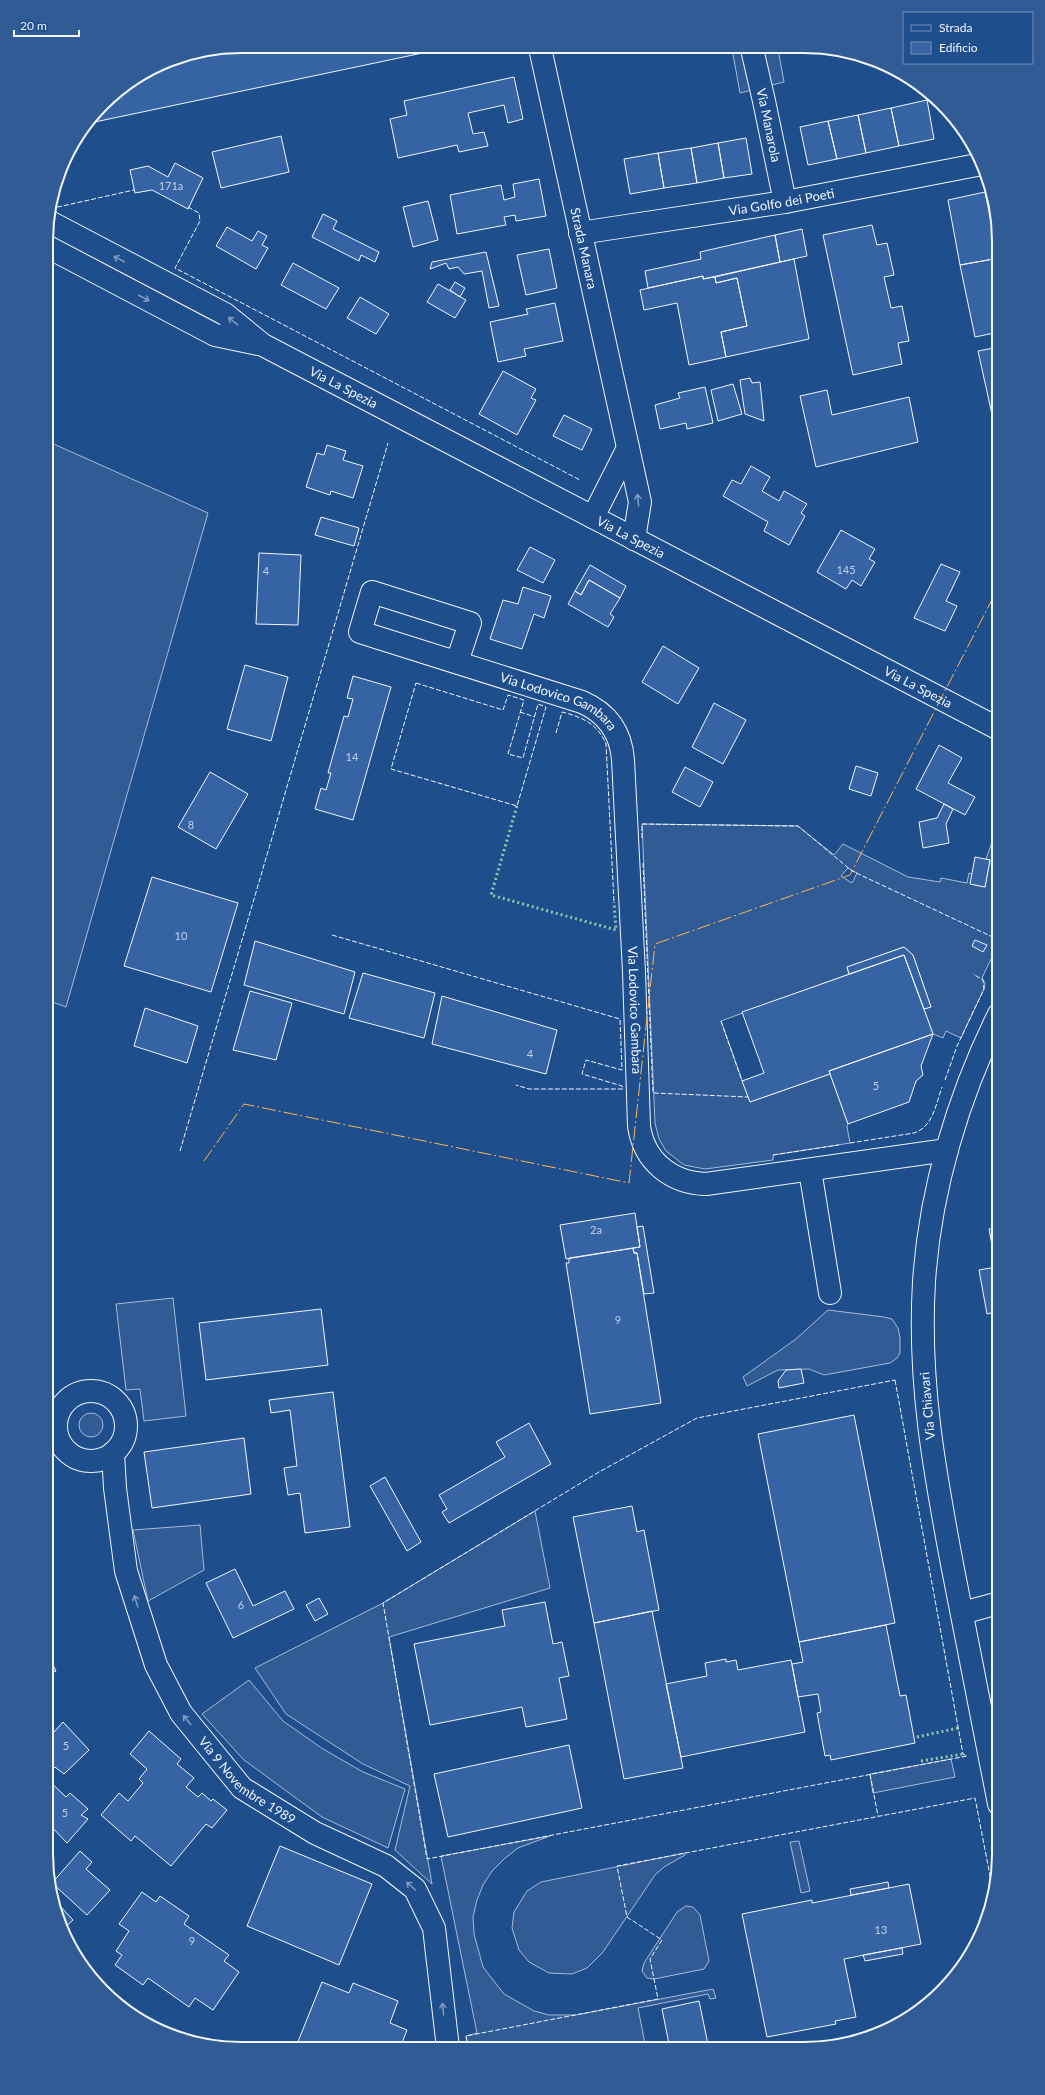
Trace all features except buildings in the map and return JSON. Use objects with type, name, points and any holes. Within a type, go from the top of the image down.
[{"type":"street","name":"Strada Manara","points":[[541,53],[640,502],[634,539]]},
{"type":"street","name":"Via Manarola","points":[[753,53],[785,202]]},
{"type":"street","name":"Via Golfo dei Poeti","points":[[580,233],[785,202],[976,165]]},
{"type":"street","name":"Via La Spezia","points":[[54,224],[224,314],[263,345],[992,725]]},
{"type":"street","name":"Via La Spezia","points":[[53,250],[215,334],[263,345]]},
{"type":"street","points":[[593,517],[628,448]]},
{"type":"street","name":"Via Lodovico Gambara","points":[[457,662],[470,622],[372,592],[360,632],[590,706],[606,716],[620,741],[623,760],[634,972],[639,1126],[642,1140],[653,1160],[670,1175],[684,1181],[698,1184],[810,1170],[947,1150]]},
{"type":"street","name":"Via Chiavari","points":[[992,1030],[967,1088],[947,1150],[933,1215],[926,1260],[923,1303],[923,1366],[931,1450],[992,1768]]},
{"type":"street","points":[[810,1170],[830,1293]]},
{"type":"street","points":[[53,1427],[60,1410],[71,1397],[81,1392],[102,1393],[112,1398],[124,1415],[126,1426],[125,1435],[121,1445],[113,1453],[106,1458],[91,1460],[76,1457],[68,1452],[60,1440],[53,1434]]},
{"type":"street","points":[[53,1453],[68,1452]]},
{"type":"street","name":"Via 9 Novembre 1989","points":[[113,1453],[115,1488],[126,1571],[156,1665],[181,1713],[242,1788],[315,1833],[386,1866],[415,1889],[434,1928],[447,2042]]},
{"type":"street","points":[[962,1613],[992,1605]]},
{"type":"shaded area","points":[[733,53],[779,53],[784,82],[740,93]]},
{"type":"shaded area","points":[[53,444],[208,513],[66,1007],[53,1002]]},
{"type":"shaded area","points":[[642,824],[798,826],[834,855],[843,844],[908,877],[940,882],[941,878],[967,883],[969,873],[972,874],[971,884],[985,887],[990,860],[986,859],[992,842],[992,957],[982,978],[985,983],[984,989],[961,1038],[946,1031],[943,1038],[933,1034],[924,1009],[931,1007],[913,955],[904,947],[847,967],[849,974],[721,1021],[750,1102],[830,1074],[848,1124],[847,1127],[850,1143],[773,1155],[773,1160],[705,1169],[684,1165],[666,1151],[659,1139],[655,1123]],"holes":[[[848,868],[857,873],[852,883],[841,876]]]},
{"type":"shaded area","points":[[173,1298],[186,1416],[144,1421],[140,1389],[126,1390],[116,1304]]},
{"type":"shaded area","points":[[828,1310],[892,1319],[898,1328],[900,1338],[900,1353],[897,1358],[890,1363],[824,1375],[809,1369],[778,1370],[747,1386],[743,1377],[796,1339]]},
{"type":"shaded area","points":[[91,1413],[99,1417],[103,1425],[99,1433],[91,1437],[83,1433],[79,1425],[83,1417]]},
{"type":"shaded area","points":[[535,1511],[550,1588],[389,1637],[432,1884],[395,1850],[410,1786],[363,1764],[286,1714],[255,1668],[383,1603]]},
{"type":"shaded area","points":[[200,1525],[204,1570],[148,1601],[133,1530]]},
{"type":"shaded area","points":[[249,1680],[283,1721],[323,1749],[363,1772],[405,1789],[388,1848],[322,1817],[244,1760],[202,1714]]},
{"type":"shaded area","points":[[951,1759],[955,1777],[873,1793],[870,1774]]},
{"type":"shaded area","points":[[550,1836],[518,1848],[492,1871],[483,1885],[477,1900],[473,1917],[474,1934],[483,1967],[504,1994],[534,2011],[549,2015],[576,2015],[713,1989],[716,1998],[710,1999],[708,1994],[638,2008],[645,2042],[467,2042],[466,2036],[477,2033],[441,1856]]},
{"type":"shaded area","points":[[799,1841],[810,1891],[801,1893],[790,1842]]},
{"type":"shaded area","points":[[685,1853],[685,1855],[664,1867],[655,1875],[603,1952],[587,1968],[572,1974],[549,1973],[529,1962],[519,1950],[512,1928],[514,1912],[527,1891],[541,1882]]},
{"type":"shaded area","points":[[686,1906],[693,1907],[700,1915],[709,1961],[704,1969],[654,1979],[647,1978],[642,1971],[644,1963],[677,1912]]},
{"type":"hedge","points":[[517,806],[491,895],[616,930],[614,902]]},
{"type":"hedge","points":[[917,1737],[958,1728]]},
{"type":"hedge","points":[[921,1761],[963,1754]]},
{"type":"fence","points":[[57,206],[134,190]]},
{"type":"fence","points":[[188,207],[199,213],[200,221],[175,268],[580,480]]},
{"type":"fence","points":[[180,1151],[388,443]]},
{"type":"fence","points":[[416,683],[503,710],[508,695],[524,700],[508,754],[523,758],[538,704],[546,707],[517,806],[391,769],[416,683]]},
{"type":"fence","points":[[520,712],[535,717]]},
{"type":"fence","points":[[556,733],[562,712],[583,719],[594,726],[599,731],[606,744],[614,902]]},
{"type":"fence","points":[[642,838],[642,824],[798,826],[852,871],[992,937]]},
{"type":"fence","points":[[643,863],[653,1093],[748,1097]]},
{"type":"fence","points":[[332,935],[620,1019],[622,1070],[586,1060],[582,1074],[622,1086],[623,1089],[529,1089],[516,1085]]},
{"type":"fence","points":[[945,1080],[957,1046],[984,989],[983,980],[973,974]]},
{"type":"fence","points":[[721,1021],[742,1081]]},
{"type":"fence","points":[[850,1143],[914,1133],[920,1130],[926,1126],[930,1120],[942,1087]]},
{"type":"fence","points":[[773,1155],[839,1145]]},
{"type":"fence","points":[[895,1380],[963,1754],[967,1756],[427,1859],[383,1603],[599,1472],[697,1418],[895,1380]]},
{"type":"fence","points":[[870,1774],[878,1816]]},
{"type":"fence","points":[[467,2042],[466,2036],[658,1999],[650,1959],[662,1940],[627,1917],[617,1866],[975,1798],[990,1877]]},
{"type":"power","points":[[204,1161],[244,1104],[629,1183],[655,944],[850,875],[992,600]]}]
